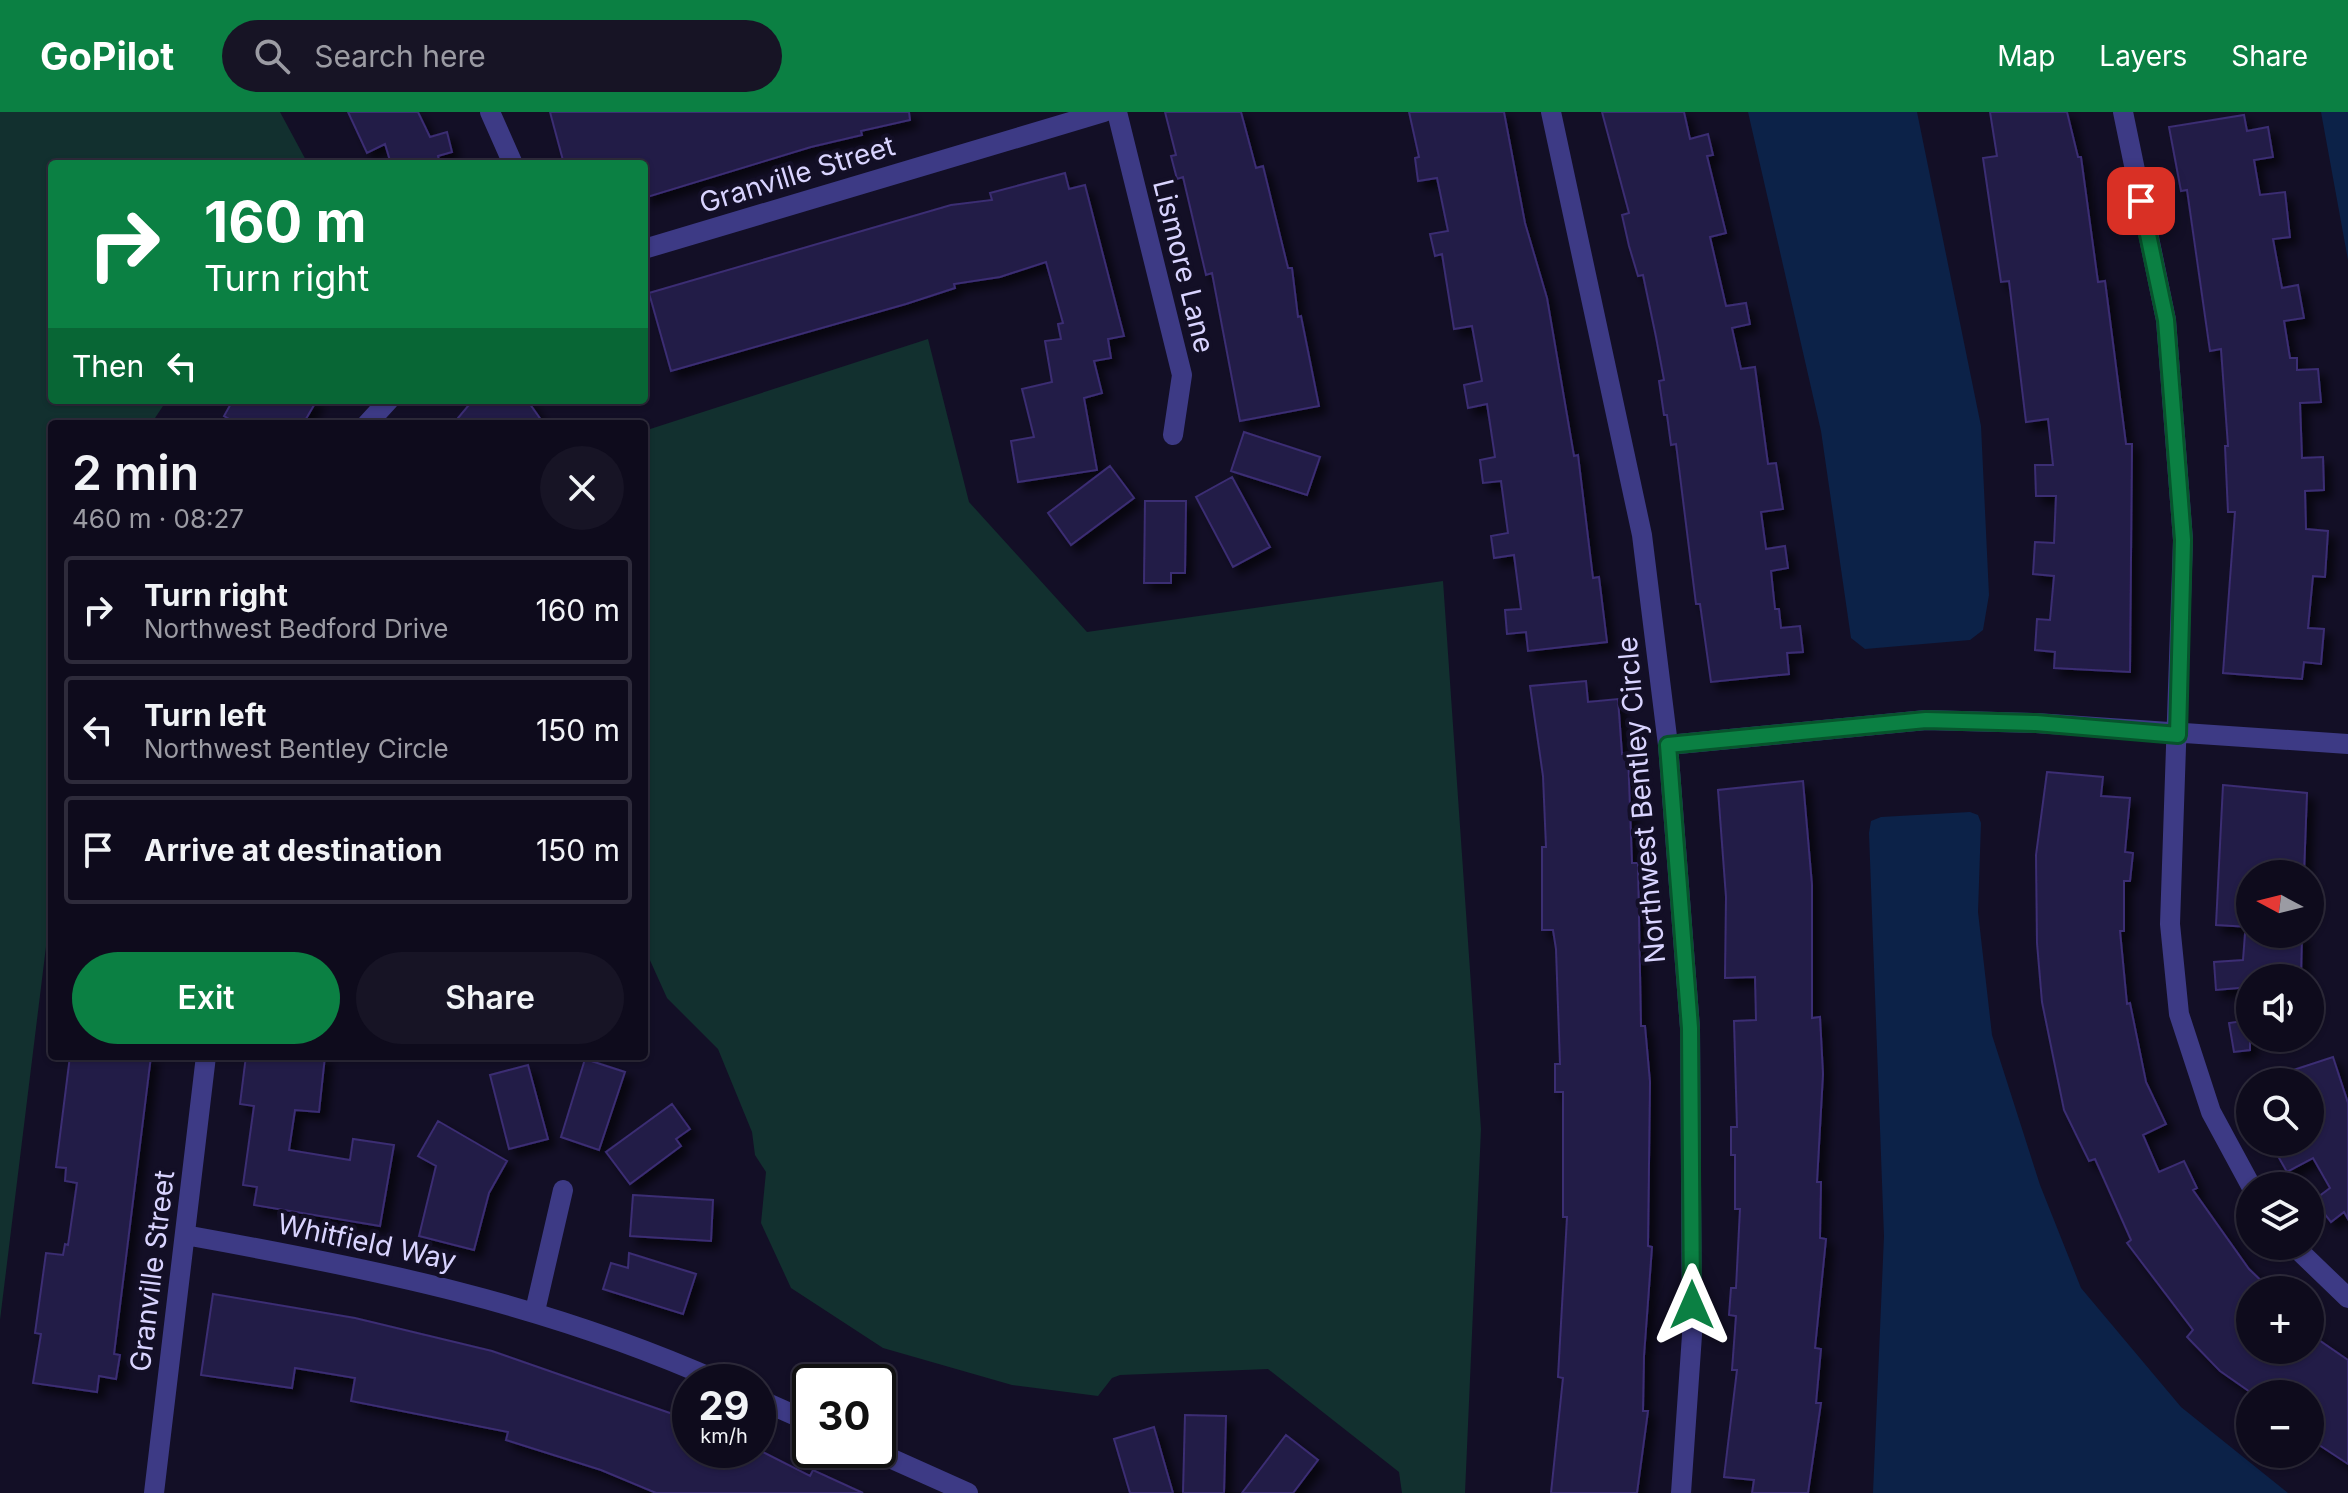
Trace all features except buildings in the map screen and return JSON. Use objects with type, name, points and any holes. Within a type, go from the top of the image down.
[{"type":"street","points":[[490,112],[511,160]]},
{"type":"street","name":"Granville Street","points":[[648,248],[1104,112]]},
{"type":"street","name":"Lismore Lane","points":[[1117,112],[1182,375],[1173,435]]},
{"type":"street","name":"Northwest Bentley Circle","points":[[1551,112],[1642,535],[1668,745],[1690,1028],[1692,1335],[1681,1493]]},
{"type":"street","points":[[2123,112],[2166,320],[2183,540],[2170,924],[2179,1014],[2211,1112],[2243,1172]]},
{"type":"street","points":[[371,420],[385,404]]},
{"type":"street","points":[[1668,745],[1926,720],[2036,723],[2178,735],[2348,744]]},
{"type":"street","name":"Granville Street","points":[[154,1493],[206,1060]]},
{"type":"street","points":[[535,1311],[563,1190]]},
{"type":"street","name":"Whitfield Way","points":[[185,1235],[380,1271],[535,1311],[674,1364]]},
{"type":"street","points":[[2309,1260],[2348,1298]]},
{"type":"street","points":[[896,1461],[968,1493]]},
{"type":"green space","points":[[0,112],[280,112],[306,160],[48,160],[48,404],[164,404],[154,420],[48,420],[48,930],[0,1320]]},
{"type":"green space","points":[[928,339],[969,502],[1087,632],[1443,581],[1481,1129],[1465,1493],[1402,1493],[1399,1472],[1268,1369],[1120,1375],[1112,1378],[1098,1396],[1012,1385],[883,1348],[791,1288],[761,1223],[766,1172],[755,1155],[752,1132],[718,1049],[667,998],[648,956],[648,430]]},
{"type":"water","points":[[1748,112],[1917,112],[1981,426],[1989,595],[1983,630],[1970,640],[1865,649],[1851,638],[1821,431]]},
{"type":"water","points":[[2321,112],[2348,112],[2348,260]]},
{"type":"water","points":[[1970,812],[1978,815],[1981,823],[1978,912],[1992,1035],[2040,1185],[2081,1288],[2181,1407],[2236,1451],[2236,1468],[2257,1468],[2288,1493],[1873,1493],[1884,1236],[1869,833],[1871,821],[1881,817]]},
{"type":"route","points":[[1692,1305],[1690,1028],[1668,745],[1926,720],[2036,723],[2178,735],[2183,540],[2166,320],[2141,201]]}]
